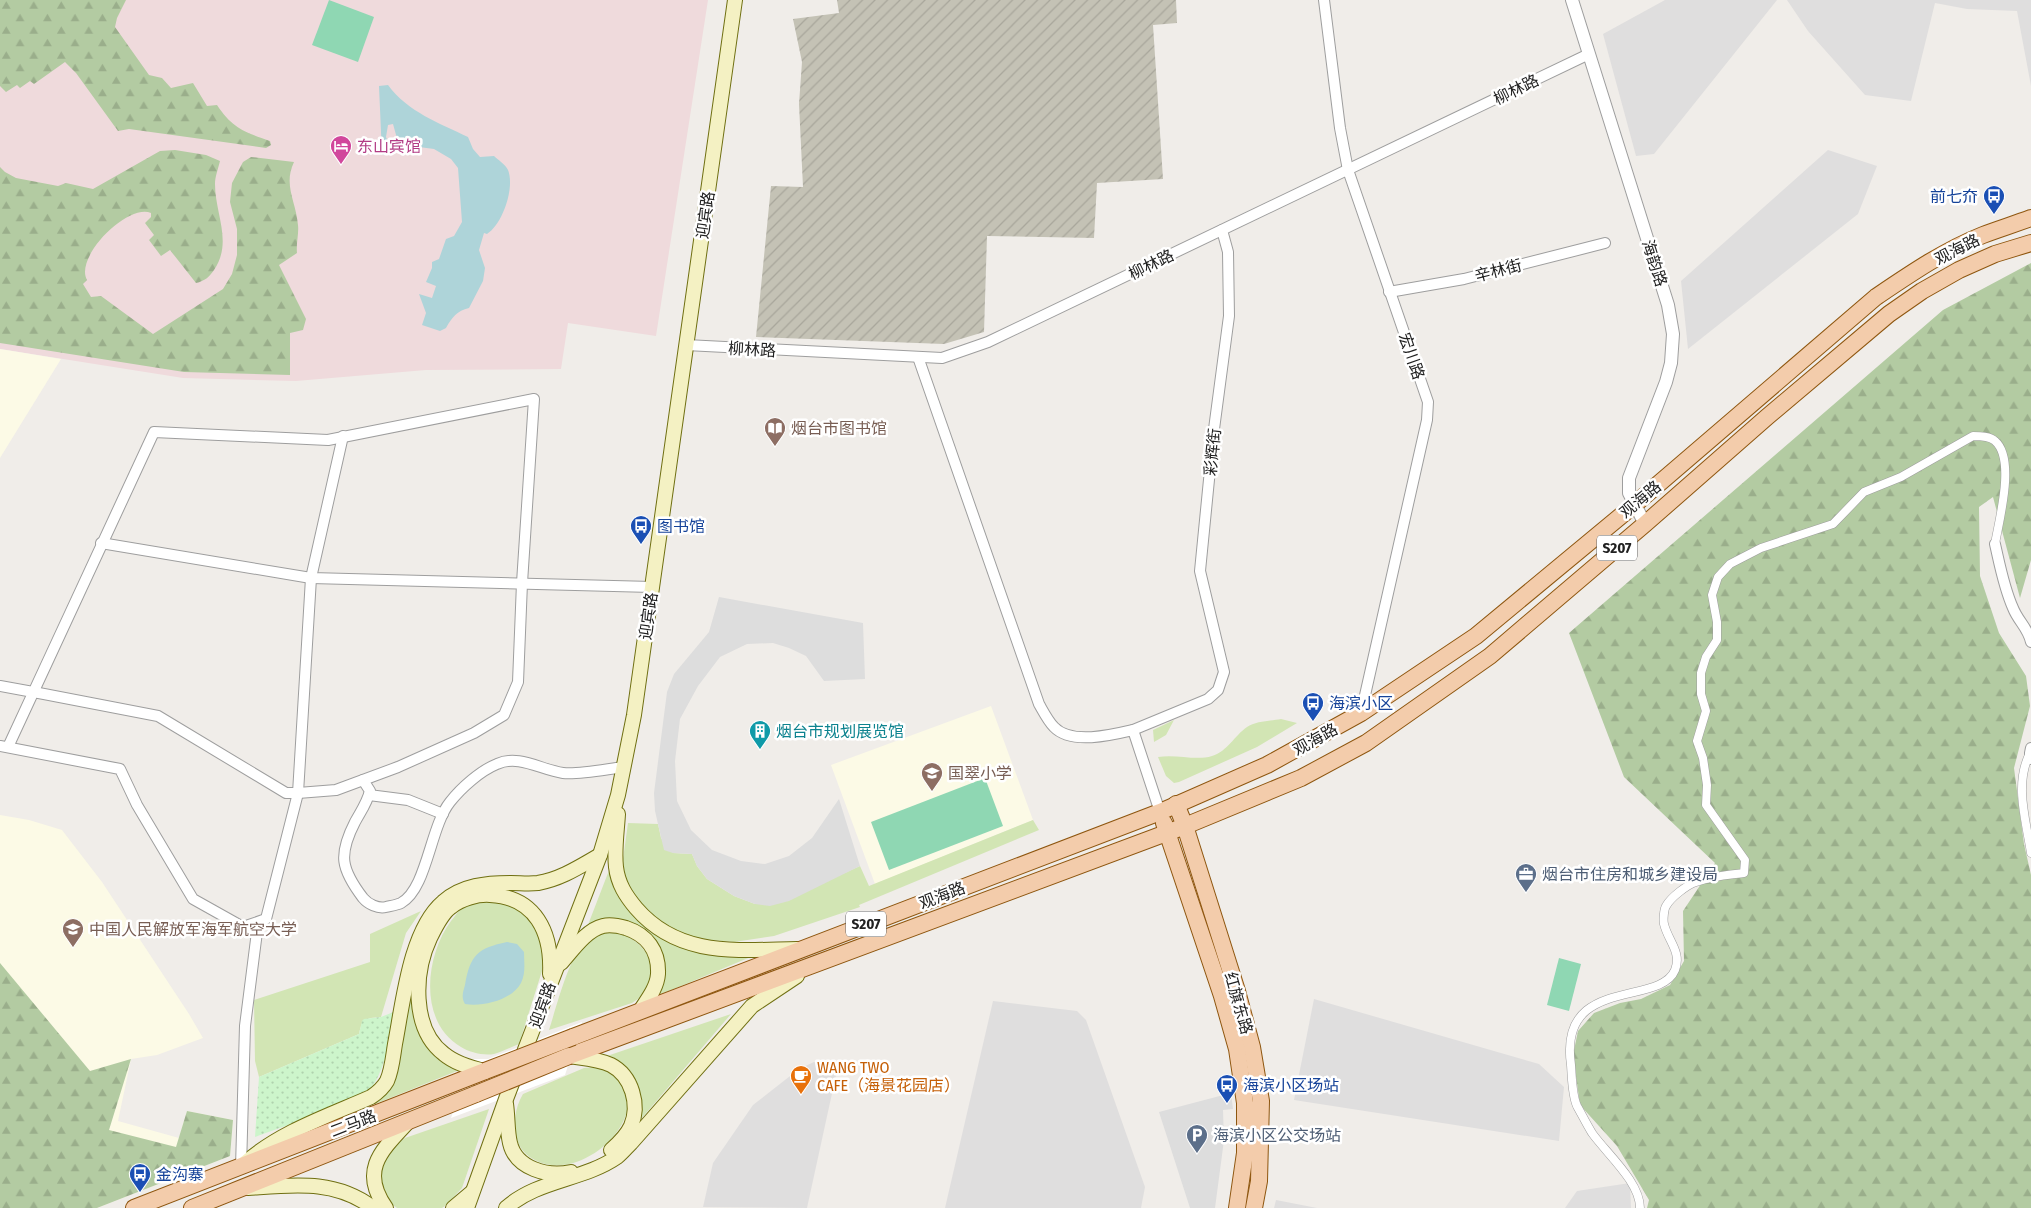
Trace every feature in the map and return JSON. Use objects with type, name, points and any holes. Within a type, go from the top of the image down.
[{"type":"main road","name":"迎宾路","points":[[467,1208],[506,1099],[600,855],[618,795],[634,715],[735,0]]},
{"type":"main road","name":"观海路","points":[[572,1037],[1160,812],[1267,765],[1361,713],[1476,636],[1634,505],[1876,298],[1917,270],[1956,247],[1982,235],[2031,218]]},
{"type":"main road","name":"观海路","points":[[1185,826],[1301,778],[1366,743],[1490,656],[1645,524],[1766,417],[1889,314],[1959,270],[1995,254],[2031,242]]},
{"type":"main road","points":[[618,795],[616,867],[619,882],[626,896],[644,918],[684,943],[709,949],[800,949]]},
{"type":"main road","name":"红旗东路","points":[[1176,804],[1185,826],[1237,991],[1252,1047],[1260,1102],[1259,1181],[1254,1208]]},
{"type":"main road","name":"红旗东路","points":[[1160,812],[1222,996],[1237,1049],[1245,1103],[1245,1154],[1237,1208]]},
{"type":"main road","name":"S207","points":[[1168,832],[1185,826]]},
{"type":"main road","name":"观海路","points":[[814,966],[1168,832]]},
{"type":"main road","points":[[241,1167],[262,1148],[303,1127],[371,1097],[379,1092],[386,1083],[415,953],[428,921],[443,902],[465,888],[482,884],[536,884],[559,879],[600,855]]},
{"type":"main road","points":[[486,1071],[460,1064],[440,1050],[429,1036],[419,1003],[418,979],[420,964],[436,926],[450,907],[464,900],[484,895],[505,896],[518,901],[532,911],[541,924],[548,942],[551,961],[549,990]]},
{"type":"main road","points":[[555,969],[588,934],[602,926],[613,925],[636,932],[647,939],[653,949],[657,959],[658,975],[655,987],[640,1012]]},
{"type":"main road","name":"S207","points":[[569,1056],[814,966]]},
{"type":"main road","points":[[506,1208],[514,1201],[538,1189],[590,1170],[616,1157],[636,1138],[752,1006],[814,966]]},
{"type":"main road","name":"二马路","points":[[134,1208],[572,1037]]},
{"type":"main road","points":[[506,1099],[510,1145],[519,1158],[530,1167],[542,1173],[558,1175],[575,1171],[595,1162],[618,1144],[631,1125],[635,1104],[632,1091],[627,1079],[610,1064],[569,1056]]},
{"type":"main road","name":"二马路","points":[[192,1208],[235,1189],[569,1056]]},
{"type":"main road","points":[[386,1208],[378,1197],[374,1185],[375,1166],[382,1149],[411,1119]]},
{"type":"main road","points":[[235,1189],[304,1184],[353,1196],[373,1208]]},
{"type":"main road","points":[[453,1208],[473,1191]]},
{"type":"street","name":"宏川路","points":[[1324,0],[1340,128],[1348,170],[1428,402],[1427,420],[1361,713]]},
{"type":"street","name":"海韵路","points":[[1572,0],[1668,304],[1671,320],[1673,347],[1666,382],[1629,478],[1629,493],[1645,524]]},
{"type":"street","name":"柳林路","points":[[686,345],[942,358],[988,342],[1589,54]]},
{"type":"street","name":"彩辉街","points":[[1132,730],[1208,698],[1218,690],[1224,672],[1200,571],[1214,429],[1229,316],[1228,252],[1222,230]]},
{"type":"street","name":"辛林街","points":[[1389,292],[1464,279],[1605,244]]},
{"type":"street","points":[[918,357],[1039,704],[1054,728],[1074,737],[1110,736],[1132,730],[1160,812]]},
{"type":"street","points":[[0,686],[34,692],[158,716],[286,793],[298,793],[336,790],[474,733],[504,715],[518,682],[522,583],[534,399],[343,436],[328,440],[154,432],[34,692],[4,746],[120,768],[137,805],[194,898],[243,927],[258,924],[266,919],[298,793],[311,578],[343,436]]},
{"type":"street","points":[[1640,1208],[1640,1198],[1614,1159],[1592,1133],[1576,1104],[1570,1058],[1570,1036],[1578,1021],[1589,1008],[1609,998],[1652,987],[1665,981],[1674,972],[1678,960],[1664,923],[1666,906],[1679,893],[1694,882],[1744,873],[1745,860],[1706,805],[1707,785],[1697,741],[1706,711],[1701,694],[1701,673],[1706,657],[1717,640],[1717,622],[1712,594],[1718,577],[1730,564],[1761,548],[1833,524],[1864,492],[1901,477],[1973,436],[1994,440],[2003,451],[2006,474],[1995,544],[2003,580],[2013,609],[2030,633]]},
{"type":"street","points":[[102,543],[311,578],[652,587]]},
{"type":"street","points":[[2030,754],[2024,764],[2021,790],[2031,853]]},
{"type":"street","points":[[363,780],[370,791],[367,802],[345,844],[344,861],[349,879],[367,903],[382,908],[401,903],[414,890],[428,856],[437,824],[450,802],[475,778],[498,763],[518,760],[564,773],[624,767]]},
{"type":"street","points":[[369,795],[408,800],[443,814]]},
{"type":"street","points":[[241,1167],[245,1026],[258,924]]},
{"type":"shaded area","name":"东山宾馆","points":[[17,0],[708,0],[656,336],[568,323],[561,369],[426,370],[296,381],[183,378],[0,349],[0,7]]},
{"type":"shaded area","points":[[837,0],[1176,0],[1177,23],[1153,25],[1163,179],[1097,183],[1094,238],[987,236],[984,332],[944,344],[756,337],[771,186],[803,187],[799,104],[802,62],[793,19],[839,13]]},
{"type":"shaded area","points":[[1665,0],[1777,0],[1654,154],[1636,156],[1603,34]]},
{"type":"shaded area","points":[[1787,0],[2031,0],[2031,86],[2017,11],[1967,9],[1935,3],[1911,101],[1865,95],[1808,31]]},
{"type":"shaded area","points":[[1828,150],[1877,166],[1858,214],[1688,349],[1681,281]]},
{"type":"shaded area","points":[[0,349],[61,359],[0,458]]},
{"type":"shaded area","points":[[719,597],[863,623],[865,679],[824,681],[806,656],[773,643],[747,644],[720,657],[698,686],[680,719],[675,761],[677,801],[691,830],[712,850],[741,861],[765,864],[789,856],[812,838],[839,799],[860,866],[789,901],[770,906],[755,904],[734,896],[707,879],[697,866],[692,854],[673,853],[664,850],[655,811],[654,793],[667,692],[674,674],[709,632]]},
{"type":"shaded area","name":"国翠小学","points":[[991,706],[1033,820],[875,884],[831,765]]},
{"type":"shaded area","name":"中国人民解放军海军航空大学","points":[[0,815],[29,820],[62,830],[102,882],[203,1038],[157,1055],[131,1059],[118,1121],[179,1138],[187,1111],[233,1120],[230,1156],[97,1208],[0,1208]]},
{"type":"shaded area","points":[[1314,999],[1539,1064],[1564,1087],[1559,1141],[1294,1100]]},
{"type":"shaded area","points":[[993,1001],[1077,1011],[1086,1020],[1145,1187],[1141,1208],[945,1208]]},
{"type":"shaded area","points":[[814,1062],[838,1066],[807,1208],[703,1207],[713,1163],[753,1105],[799,1069]]},
{"type":"shaded area","name":"海滨小区公交场站","points":[[1231,1093],[1233,1109],[1223,1110],[1224,1140],[1215,1208],[1190,1208],[1159,1112]]},
{"type":"shaded area","points":[[1630,1183],[1631,1208],[1565,1208],[1577,1191]]},
{"type":"shaded area","points":[[1276,1200],[1317,1208],[1274,1208]]},
{"type":"green space","points":[[0,0],[126,0],[117,18],[115,27],[149,75],[162,78],[171,88],[193,83],[207,106],[217,105],[234,125],[246,132],[270,141],[271,145],[266,148],[129,129],[118,131],[76,73],[65,62],[34,84],[30,81],[20,88],[17,85],[6,92],[0,86]]},
{"type":"green space","points":[[329,0],[374,17],[358,62],[312,45]]},
{"type":"green space","points":[[175,150],[206,155],[220,161],[215,184],[223,238],[222,249],[214,270],[202,281],[196,283],[170,250],[161,256],[149,240],[154,235],[145,223],[151,217],[151,213],[141,212],[129,216],[117,224],[95,246],[88,258],[85,270],[87,280],[83,284],[91,297],[101,296],[153,334],[223,289],[232,274],[237,255],[237,229],[230,202],[232,183],[243,162],[251,157],[294,162],[291,170],[290,186],[298,225],[297,253],[279,265],[306,319],[303,330],[290,333],[290,375],[184,372],[0,343],[0,167],[16,178],[58,186],[66,183],[93,189],[160,151]]},
{"type":"green space","points":[[2031,263],[2031,560],[2020,598],[1993,497],[1979,507],[1980,576],[1999,633],[2026,676],[2030,706],[2014,768],[2024,844],[2031,875],[2031,1208],[1647,1208],[1649,1200],[1617,1146],[1580,1105],[1573,1055],[1578,1031],[1594,1013],[1620,1003],[1641,999],[1670,985],[1684,961],[1683,911],[1715,863],[1624,777],[1569,633],[1943,310]]},
{"type":"green space","points":[[1281,719],[1297,723],[1257,747],[1179,782],[1174,783],[1166,776],[1158,757],[1199,758],[1212,756],[1227,747],[1247,727],[1259,722]]},
{"type":"green space","points":[[1174,720],[1166,735],[1154,742],[1153,730]]},
{"type":"green space","points":[[985,778],[1003,826],[889,870],[871,822]]},
{"type":"green space","points":[[1033,820],[1039,830],[859,905],[860,907],[774,936],[734,942],[699,939],[677,933],[657,921],[635,897],[625,879],[623,859],[628,823],[658,824],[661,838],[673,853],[692,854],[697,866],[707,879],[734,896],[755,904],[840,875],[860,866],[869,886]]},
{"type":"green space","points":[[613,860],[619,886],[689,949],[713,956],[753,956],[657,996],[661,984],[641,929],[586,930]]},
{"type":"green space","points":[[497,899],[523,910],[539,933],[544,953],[542,971],[519,1044],[494,1054],[485,1054],[472,1052],[461,1047],[447,1036],[438,1022],[432,1005],[430,988],[431,970],[442,935],[458,912],[473,902]]},
{"type":"green space","points":[[421,911],[406,933],[381,1017],[365,1020],[359,1034],[259,1077],[255,1061],[254,1000],[370,962],[370,934]]},
{"type":"green space","points":[[609,931],[635,941],[650,960],[652,971],[650,982],[644,993],[632,1003],[549,1030],[565,979],[583,943],[590,937]]},
{"type":"green space","points":[[1559,958],[1581,964],[1569,1011],[1547,1005]]},
{"type":"green space","points":[[0,963],[90,1071],[131,1059],[109,1130],[176,1147],[187,1111],[233,1120],[230,1156],[97,1208],[0,1208]]},
{"type":"green space","points":[[412,980],[415,1010],[420,1033],[432,1052],[457,1071],[375,1104],[384,1094]]},
{"type":"green space","points":[[396,1011],[385,1058],[374,1084],[367,1091],[337,1106],[255,1137],[259,1077],[359,1034],[364,1019],[381,1017]]},
{"type":"green space","points":[[731,1014],[635,1126],[639,1104],[637,1084],[627,1067],[607,1056]]},
{"type":"green space","points":[[595,1067],[618,1079],[628,1096],[626,1115],[616,1133],[600,1150],[579,1161],[557,1165],[529,1157],[519,1145],[515,1129],[516,1111],[523,1094],[584,1068]]},
{"type":"green space","points":[[489,1109],[462,1188],[445,1206],[442,1208],[397,1208],[390,1203],[383,1192],[380,1170],[389,1150],[405,1138]]},
{"type":"water","points":[[388,85],[414,110],[468,137],[473,149],[480,157],[494,156],[507,168],[510,177],[509,195],[503,214],[493,229],[487,234],[484,233],[479,250],[485,268],[483,281],[469,308],[458,313],[446,328],[440,331],[422,325],[426,313],[419,294],[432,298],[436,286],[426,282],[432,268],[432,262],[439,259],[446,239],[454,236],[462,222],[458,168],[451,159],[434,149],[419,147],[410,140],[398,142],[393,124],[388,125],[386,137],[391,149],[388,155],[382,155],[379,86]]},
{"type":"water","points":[[507,942],[517,944],[524,952],[523,979],[517,989],[496,1001],[472,1005],[465,1004],[463,992],[467,975],[477,954],[489,947]]},
{"type":"pier","points":[[582,1022],[565,1075],[451,1118],[472,1059],[488,1059]]},
{"type":"place","name":"东山宾馆","points":[[341,165]]},
{"type":"place","name":"前七夼","points":[[1994,215]]},
{"type":"place","name":"烟台市图书馆","points":[[775,447]]},
{"type":"place","name":"图书馆","points":[[641,545]]},
{"type":"place","name":"海滨小区","points":[[1313,722]]},
{"type":"place","name":"烟台市规划展览馆","points":[[760,750]]},
{"type":"place","name":"国翠小学","points":[[932,792]]},
{"type":"place","name":"烟台市住房和城乡建设局","points":[[1526,893]]},
{"type":"place","name":"中国人民解放军海军航空大学","points":[[73,948]]},
{"type":"place","name":"WANG TWO CAFE（海景花园店）","points":[[801,1095]]},
{"type":"place","name":"海滨小区场站","points":[[1227,1104]]},
{"type":"place","name":"海滨小区公交场站","points":[[1197,1154]]},
{"type":"place","name":"金沟寨","points":[[140,1193]]}]
